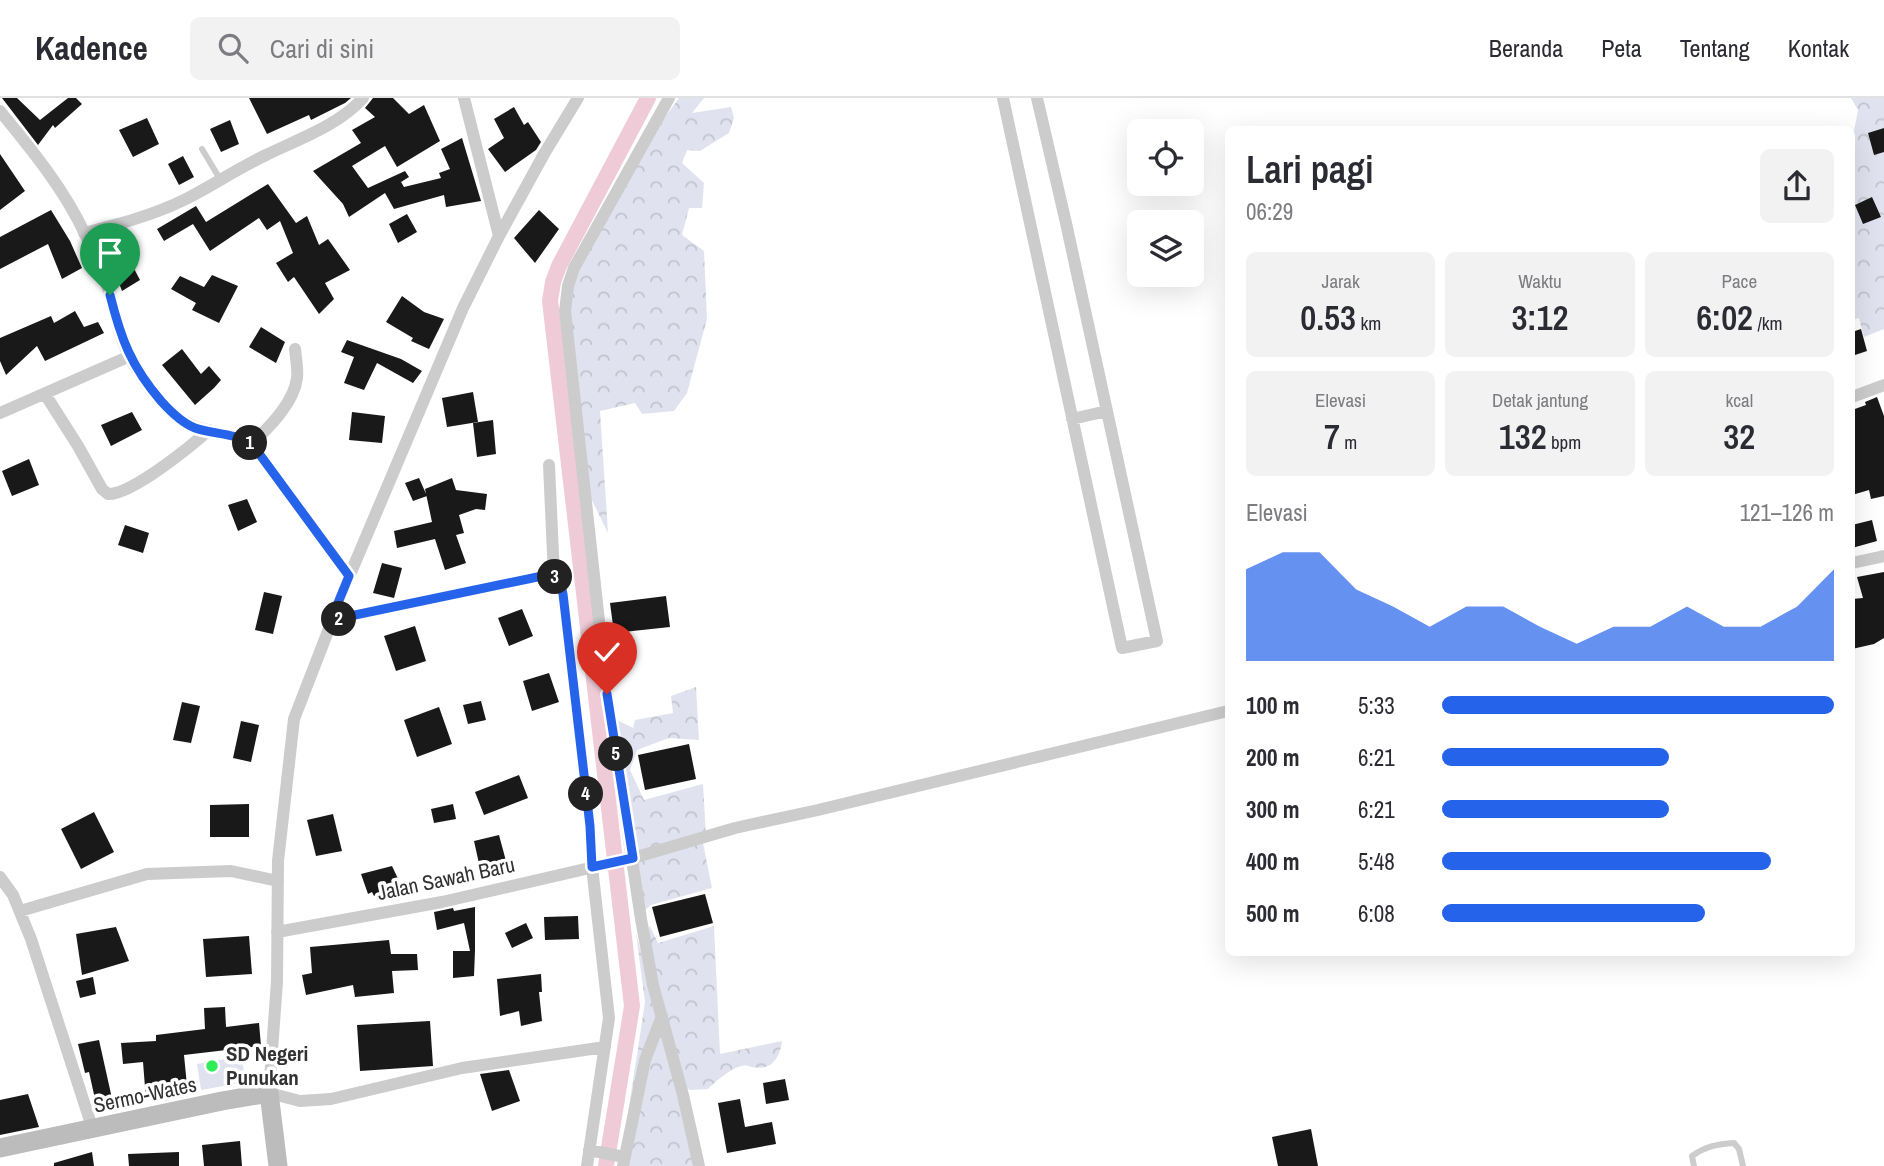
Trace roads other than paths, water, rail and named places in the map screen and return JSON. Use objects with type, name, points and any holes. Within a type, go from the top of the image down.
[{"type":"main road","name":"Sermo-Wates","points":[[0,1149],[269,1093]]},
{"type":"main road","points":[[269,1093],[278,1166]]},
{"type":"street","points":[[84,233],[152,213],[185,199],[334,121],[363,98]]},
{"type":"street","points":[[464,98],[499,236]]},
{"type":"street","points":[[578,98],[499,236],[463,308],[349,576],[294,719],[279,849],[276,981],[269,1093],[300,1101],[331,1099],[462,1068],[605,1047]]},
{"type":"street","points":[[669,98],[574,268],[568,286],[565,311],[628,859],[653,985],[699,1166]]},
{"type":"street","points":[[1003,98],[1122,648],[1157,640],[1037,98]]},
{"type":"street","points":[[0,111],[36,154],[63,194],[84,233],[110,295],[119,330],[130,356],[149,387],[169,410],[194,428],[232,435],[252,444],[349,576]]},
{"type":"street","points":[[252,444],[288,401],[297,380],[295,349]]},
{"type":"street","points":[[0,413],[130,356]]},
{"type":"street","points":[[1855,396],[1884,384]]},
{"type":"street","points":[[45,394],[107,494],[121,492],[173,461],[209,430]]},
{"type":"street","points":[[1072,419],[1107,411]]},
{"type":"street","points":[[549,465],[554,576]]},
{"type":"street","points":[[1855,562],[1884,556]]},
{"type":"street","points":[[331,620],[547,575],[559,580],[563,594],[596,866],[610,1018],[592,1151],[587,1166]]},
{"type":"street","name":"Jalan Sawah Baru","points":[[277,932],[442,902],[628,859],[735,828],[1225,712]]},
{"type":"street","points":[[20,911],[147,874],[231,871],[278,881]]},
{"type":"street","points":[[0,877],[13,895],[31,939],[93,1130]]},
{"type":"street","points":[[592,1151],[621,1160],[645,1060],[662,1016]]},
{"type":"lane","points":[[202,149],[220,179]]},
{"type":"lane","points":[[1694,1166],[1692,1156],[1703,1148],[1734,1143],[1739,1149],[1743,1166]]},
{"type":"waterway","points":[[606,1166],[632,1006],[550,301],[559,266],[648,98]]},
{"type":"place","name":"SD Negeri Punukan","points":[[212,1066]]}]
